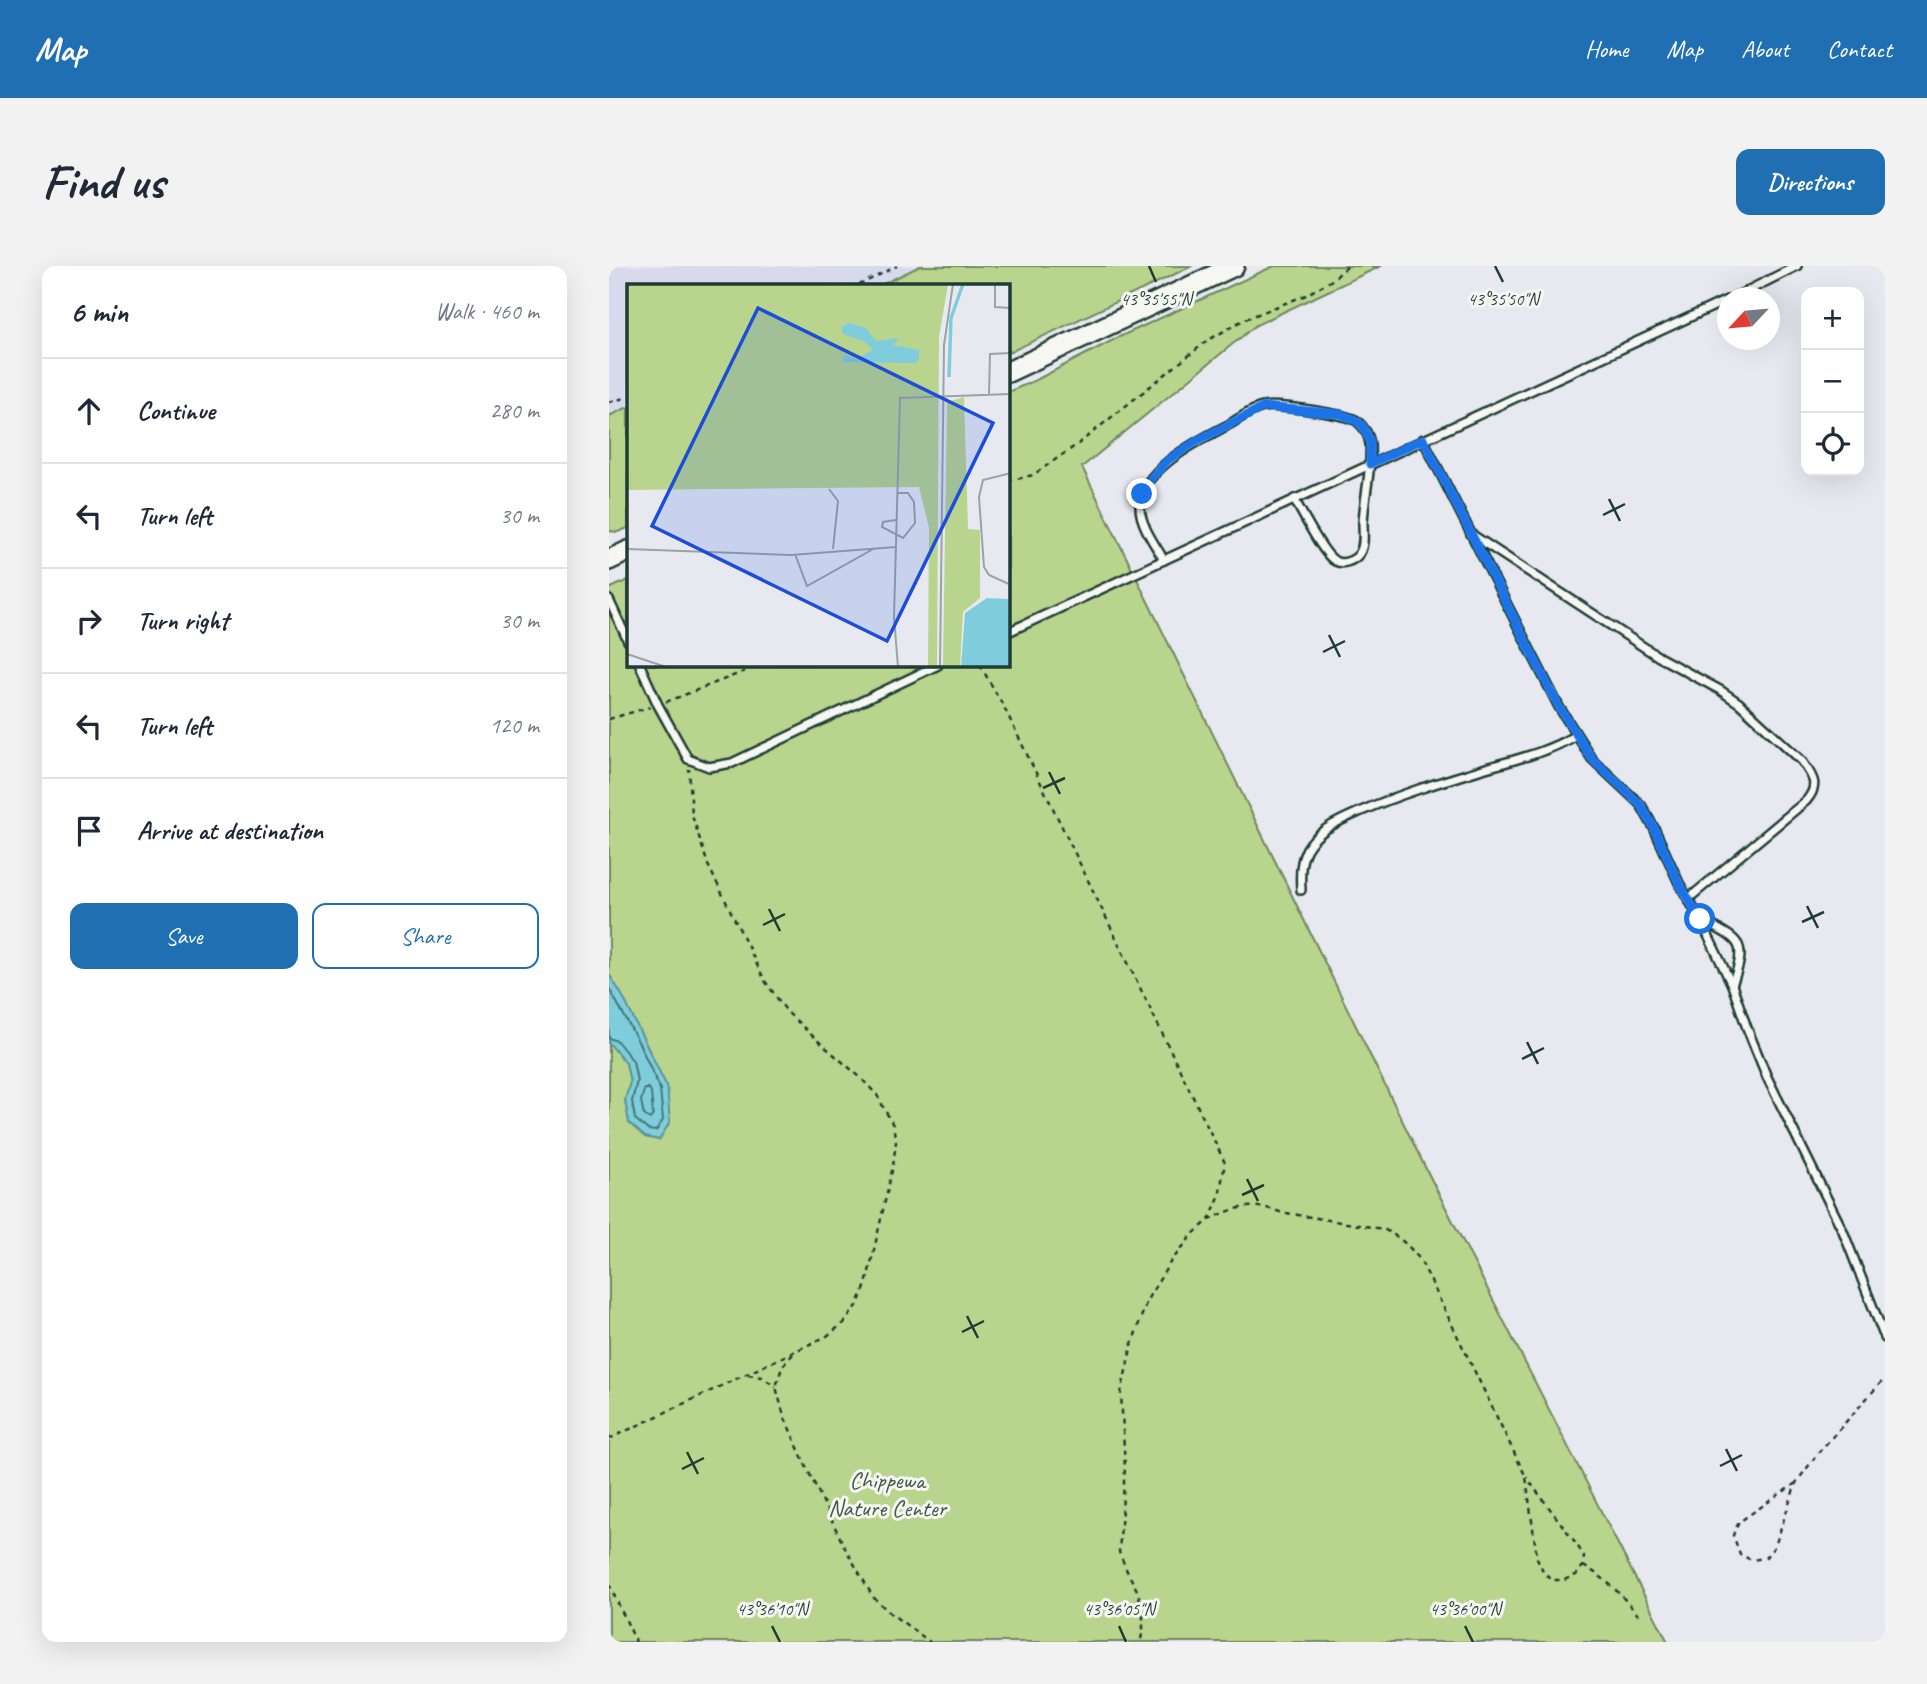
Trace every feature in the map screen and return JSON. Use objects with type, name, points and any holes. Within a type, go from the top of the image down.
[{"type":"main road","points":[[1010,371],[1234,266]]},
{"type":"main road","points":[[609,560],[627,551]]},
{"type":"lane","points":[[1755,287],[1797,266]]},
{"type":"lane","points":[[1010,631],[1717,305]]},
{"type":"lane","points":[[1164,560],[1142,518],[1140,507],[1142,494],[1153,476],[1168,460],[1200,439],[1264,407],[1340,414],[1362,425],[1370,441],[1370,464],[1360,553],[1342,563],[1334,561],[1324,550],[1294,499]]},
{"type":"lane","points":[[1423,439],[1559,707],[1592,759],[1641,805],[1700,919],[1732,985],[1762,1065],[1843,1231],[1885,1338]]},
{"type":"lane","points":[[1470,533],[1629,638],[1739,703],[1802,761],[1810,772],[1815,784],[1813,793],[1806,802],[1688,899]]},
{"type":"lane","points":[[609,600],[627,639]]},
{"type":"lane","points":[[641,667],[688,759],[709,766],[732,763],[934,667]]},
{"type":"lane","points":[[1301,890],[1302,859],[1308,846],[1318,834],[1337,822],[1437,782],[1540,753],[1576,735]]},
{"type":"lane","points":[[1700,919],[1731,936],[1741,951],[1732,985]]},
{"type":"path","points":[[861,284],[897,266]]},
{"type":"path","points":[[1010,481],[1033,475],[1078,444],[1207,341],[1243,320],[1306,295],[1332,280],[1348,266]]},
{"type":"path","points":[[609,402],[627,397]]},
{"type":"path","points":[[609,719],[658,705],[756,667]]},
{"type":"path","points":[[981,667],[1016,732],[1225,1163],[1219,1197],[1209,1220]]},
{"type":"path","points":[[609,1439],[827,1336],[844,1323],[857,1306],[866,1286],[896,1142],[893,1125],[877,1095],[787,1012],[765,981],[708,865],[692,815],[688,759]]},
{"type":"path","points":[[1140,1642],[1143,1615],[1138,1592],[1119,1552],[1125,1468],[1121,1393],[1132,1344],[1147,1300],[1169,1264],[1193,1234],[1225,1211],[1264,1206],[1280,1212],[1383,1229],[1409,1246],[1421,1261],[1526,1477],[1584,1556],[1583,1566],[1576,1576],[1553,1580],[1544,1573],[1537,1558],[1526,1477]]},
{"type":"path","points":[[795,1351],[782,1367],[776,1387],[795,1441],[860,1577],[873,1597],[930,1642]]},
{"type":"path","points":[[745,1375],[762,1377],[776,1387]]},
{"type":"path","points":[[1796,1483],[1739,1522],[1733,1535],[1740,1554],[1751,1560],[1765,1558],[1775,1546],[1796,1483],[1818,1453],[1885,1378]]},
{"type":"path","points":[[1583,1566],[1608,1582],[1638,1615]]},
{"type":"path","points":[[609,1584],[636,1642]]},
{"type":"shaded area","points":[[609,266],[920,266],[883,284],[627,284],[627,407],[609,416]]},
{"type":"green space","points":[[920,266],[1192,266],[1010,352],[1010,284],[883,284]]},
{"type":"green space","name":"Chippewa Nature Center","points":[[1274,266],[1381,266],[1256,325],[1082,467],[1424,1165],[1668,1642],[609,1642],[609,589],[627,580],[627,667],[1010,667],[1010,391],[1117,338]]},
{"type":"green space","points":[[627,407],[627,528],[618,532],[609,531],[609,416]]},
{"type":"water","points":[[609,974],[667,1087],[670,1122],[659,1140],[645,1137],[629,1123],[625,1100],[630,1082],[626,1063],[609,1043]]},
{"type":"route","points":[[1142,494],[1153,476],[1168,460],[1200,439],[1264,407],[1340,414],[1353,419],[1362,425],[1370,441],[1370,464],[1423,439],[1559,707],[1592,759],[1641,805],[1679,883],[1700,919]]}]
